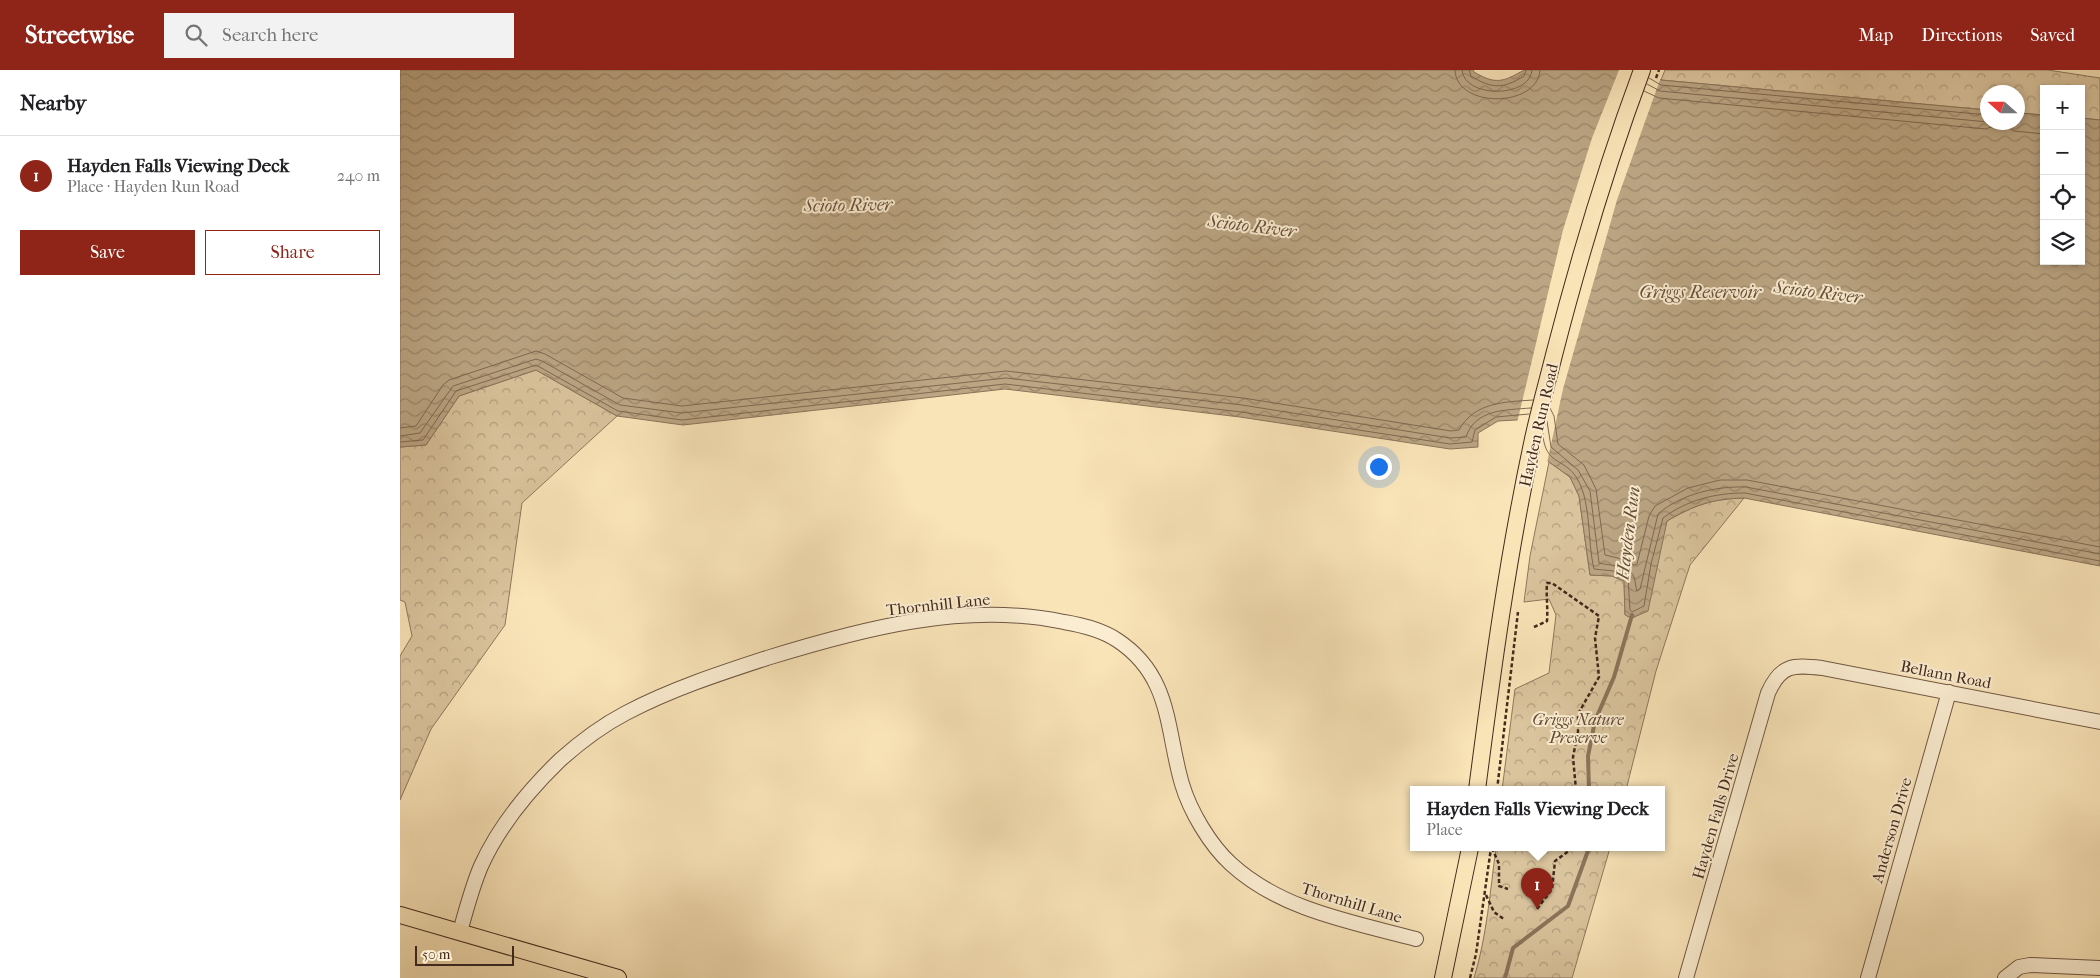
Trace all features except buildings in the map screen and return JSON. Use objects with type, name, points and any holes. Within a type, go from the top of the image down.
[{"type":"main road","name":"Hayden Run Road","points":[[1478,786],[1493,664],[1533,437],[1582,245],[1614,145],[1642,70]]},
{"type":"main road","points":[[1442,978],[1469,851]]},
{"type":"main road","points":[[400,915],[618,978]]},
{"type":"street","name":"Thornhill Lane","points":[[460,932],[481,866],[516,809],[538,782],[562,758],[622,715],[695,681],[820,642],[882,628],[976,615],[1051,619],[1086,626],[1117,640],[1142,662],[1162,693],[1182,786],[1201,825],[1216,848],[1232,866],[1285,900],[1316,912],[1416,939]]},
{"type":"street","name":"Bellann Road","points":[[1785,669],[1802,666],[1822,668],[2100,722]]},
{"type":"street","name":"Hayden Falls Drive","points":[[1686,978],[1768,693],[1774,679],[1785,669]]},
{"type":"street","name":"Anderson Drive","points":[[1868,978],[1949,692]]},
{"type":"street","points":[[2006,978],[2019,968],[2030,965],[2100,968]]},
{"type":"path","points":[[1534,627],[1547,621],[1547,582],[1552,583],[1599,616],[1595,638],[1599,677],[1578,714],[1578,732],[1573,757],[1576,786]]},
{"type":"path","points":[[1497,786],[1512,660]]},
{"type":"path","points":[[1470,978],[1476,954],[1491,851]]},
{"type":"path","points":[[1493,851],[1497,856],[1500,886],[1508,889]]},
{"type":"path","points":[[1537,909],[1552,889],[1555,861],[1570,851]]},
{"type":"path","points":[[1485,894],[1494,912],[1505,920]]},
{"type":"green space","points":[[1665,70],[2048,70],[2100,78],[2100,120],[2085,118],[2085,85],[2040,85],[2040,115],[2025,114],[2025,85],[1980,85],[1980,109],[1661,80]]},
{"type":"green space","points":[[536,370],[617,416],[522,503],[505,625],[431,729],[400,800],[400,656],[412,636],[405,602],[400,600],[400,447],[426,445],[459,396]]},
{"type":"green space","name":"Griggs Nature Preserve","points":[[1549,462],[1570,477],[1579,496],[1590,575],[1612,576],[1624,581],[1625,614],[1656,565],[1667,521],[1686,511],[1713,501],[1744,498],[1690,565],[1656,671],[1627,786],[1503,786],[1515,689],[1549,673],[1556,615],[1549,599],[1524,602],[1530,556]]},
{"type":"green space","points":[[1496,851],[1609,851],[1572,978],[1474,978],[1485,930]]},
{"type":"water","name":"Griggs Reservoir","points":[[400,70],[1473,70],[1488,79],[1499,80],[1524,70],[1645,70],[1661,80],[1980,109],[1980,130],[2025,130],[2025,114],[2040,115],[2040,265],[2085,265],[2085,118],[2100,120],[2100,566],[1744,498],[1713,501],[1695,507],[1667,521],[1648,611],[1632,618],[1625,615],[1624,581],[1612,576],[1590,575],[1579,496],[1570,477],[1549,462],[1540,452],[1535,419],[1498,421],[1478,433],[1478,447],[1450,449],[1240,417],[1005,389],[683,425],[617,416],[536,370],[459,396],[426,445],[400,447]]},
{"type":"pier","points":[[1619,70],[1650,70],[1661,77],[1617,200],[1563,389],[1547,463],[1538,453],[1533,422],[1517,423],[1563,230],[1592,138]]},
{"type":"waterway","name":"Hayden Run","points":[[1589,786],[1588,756],[1595,721],[1614,677],[1632,615]]},
{"type":"waterway","name":"Hayden Run","points":[[1505,978],[1513,948],[1568,906],[1588,851]]},
{"type":"place","name":"Hayden Falls Viewing Deck","points":[[1537,909]]},
{"type":"water label","name":"Scioto River","points":[[848,205]]},
{"type":"water label","name":"Scioto River","points":[[1252,226]]},
{"type":"water label","name":"Scioto River","points":[[1818,292]]}]
